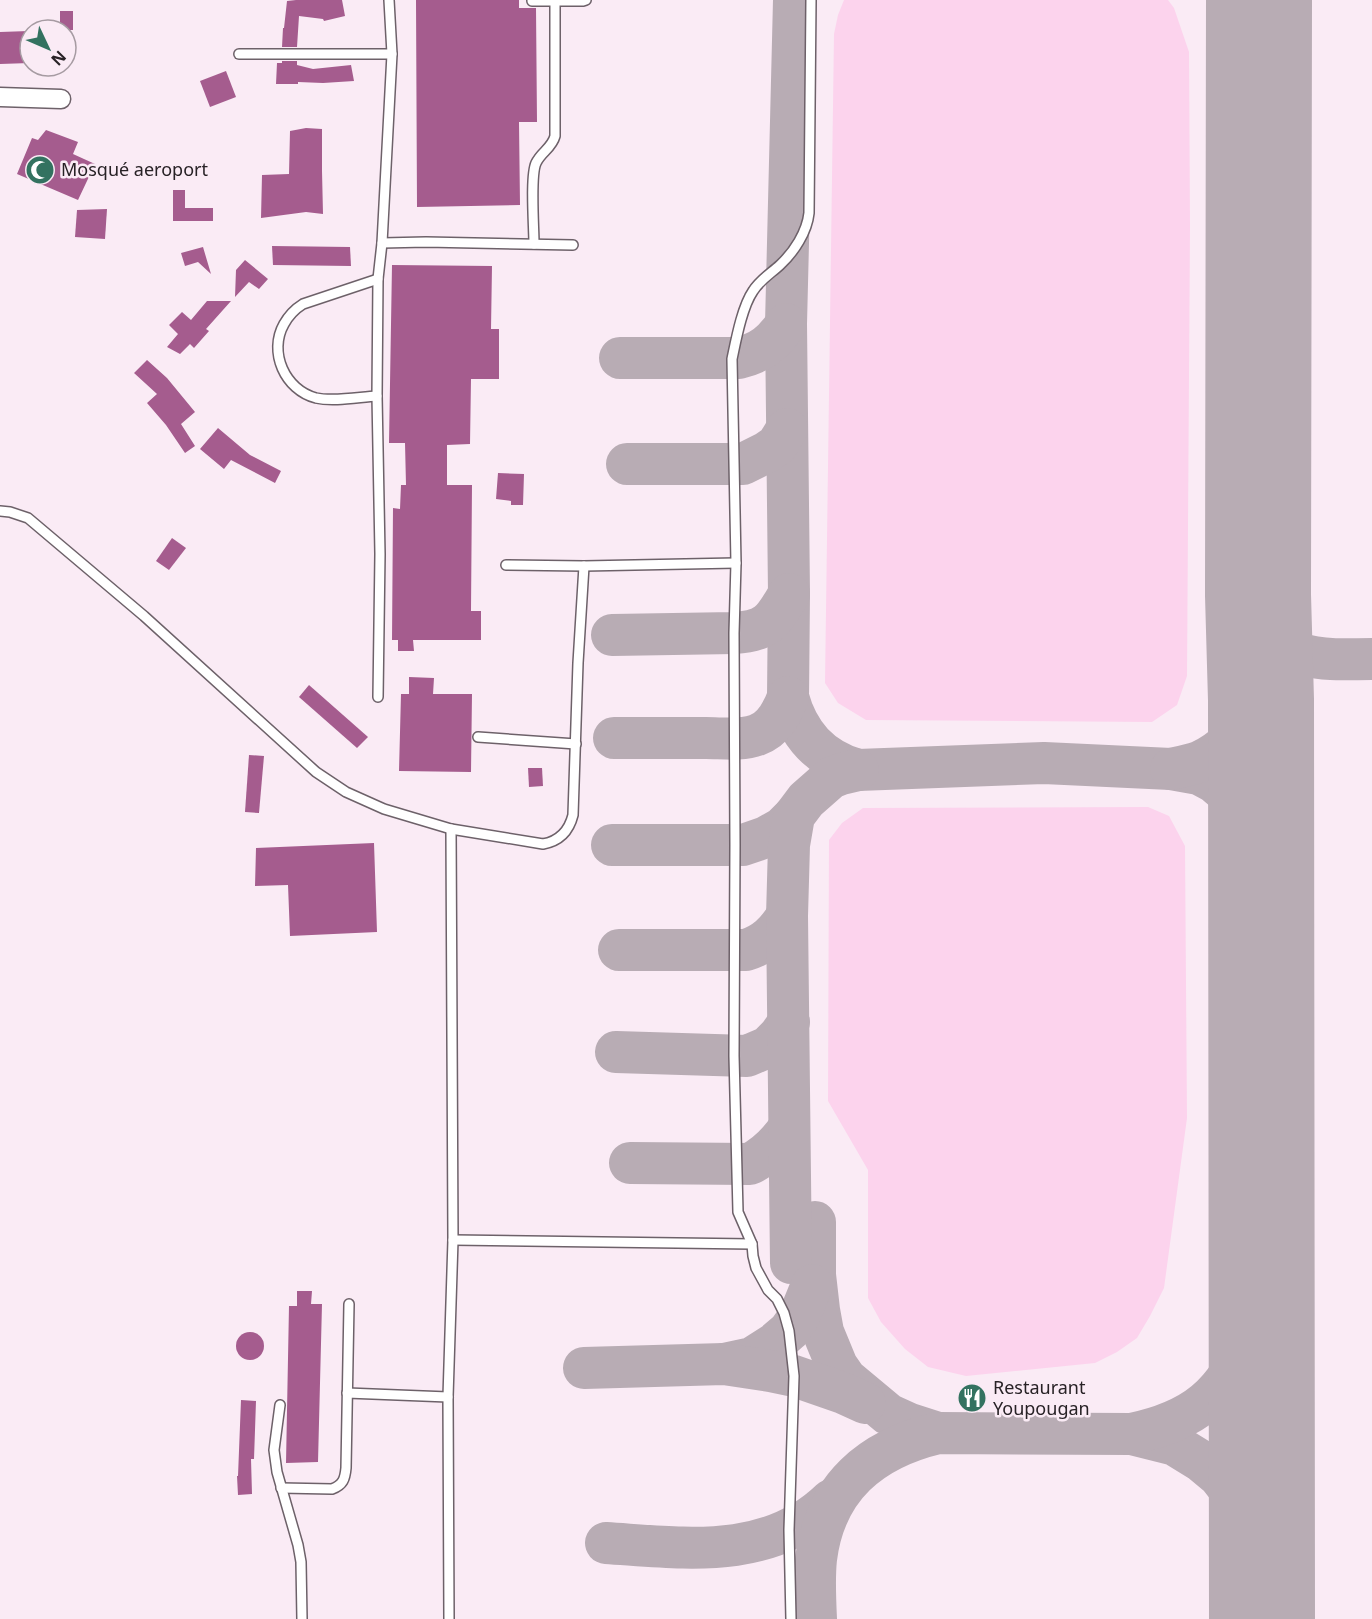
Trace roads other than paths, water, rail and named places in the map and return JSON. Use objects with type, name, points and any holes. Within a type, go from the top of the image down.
[{"type":"street","points":[[0,97],[60,99]]},
{"type":"lane","points":[[378,697],[380,554],[377,396],[378,279],[392,54],[389,0]]},
{"type":"lane","points":[[532,1],[583,2],[585,0]]},
{"type":"lane","points":[[791,1619],[789,1530],[794,1376],[789,1331],[777,1299],[768,1290],[759,1274],[752,1244],[738,1212],[734,1056],[736,563],[732,358],[739,328],[751,294],[761,281],[781,264],[801,238],[807,226],[812,0]]},
{"type":"lane","points":[[534,244],[534,169],[540,156],[551,146],[555,136],[555,1]]},
{"type":"lane","points":[[239,54],[392,54]]},
{"type":"lane","points":[[382,243],[573,245]]},
{"type":"lane","points":[[377,396],[326,399],[306,394],[285,374],[278,355],[278,345],[288,317],[303,304],[378,279]]},
{"type":"lane","points":[[0,511],[28,518],[144,616],[316,772],[331,782],[354,796],[384,809],[451,829],[543,844],[559,838],[571,824],[573,815],[584,566]]},
{"type":"lane","points":[[506,565],[736,563]]},
{"type":"lane","points":[[478,737],[576,744]]},
{"type":"lane","points":[[449,1619],[448,1397],[453,1240],[451,829]]},
{"type":"lane","points":[[453,1240],[752,1244]]},
{"type":"lane","points":[[281,1488],[332,1489],[344,1482],[349,1304]]},
{"type":"lane","points":[[347,1392],[448,1397]]},
{"type":"lane","points":[[280,1405],[274,1450],[281,1488],[302,1562],[302,1619]]},
{"type":"place","name":"Mosqué aeroport","points":[[40,170]]},
{"type":"place","name":"Restaurant Youpougan","points":[[972,1398]]}]
